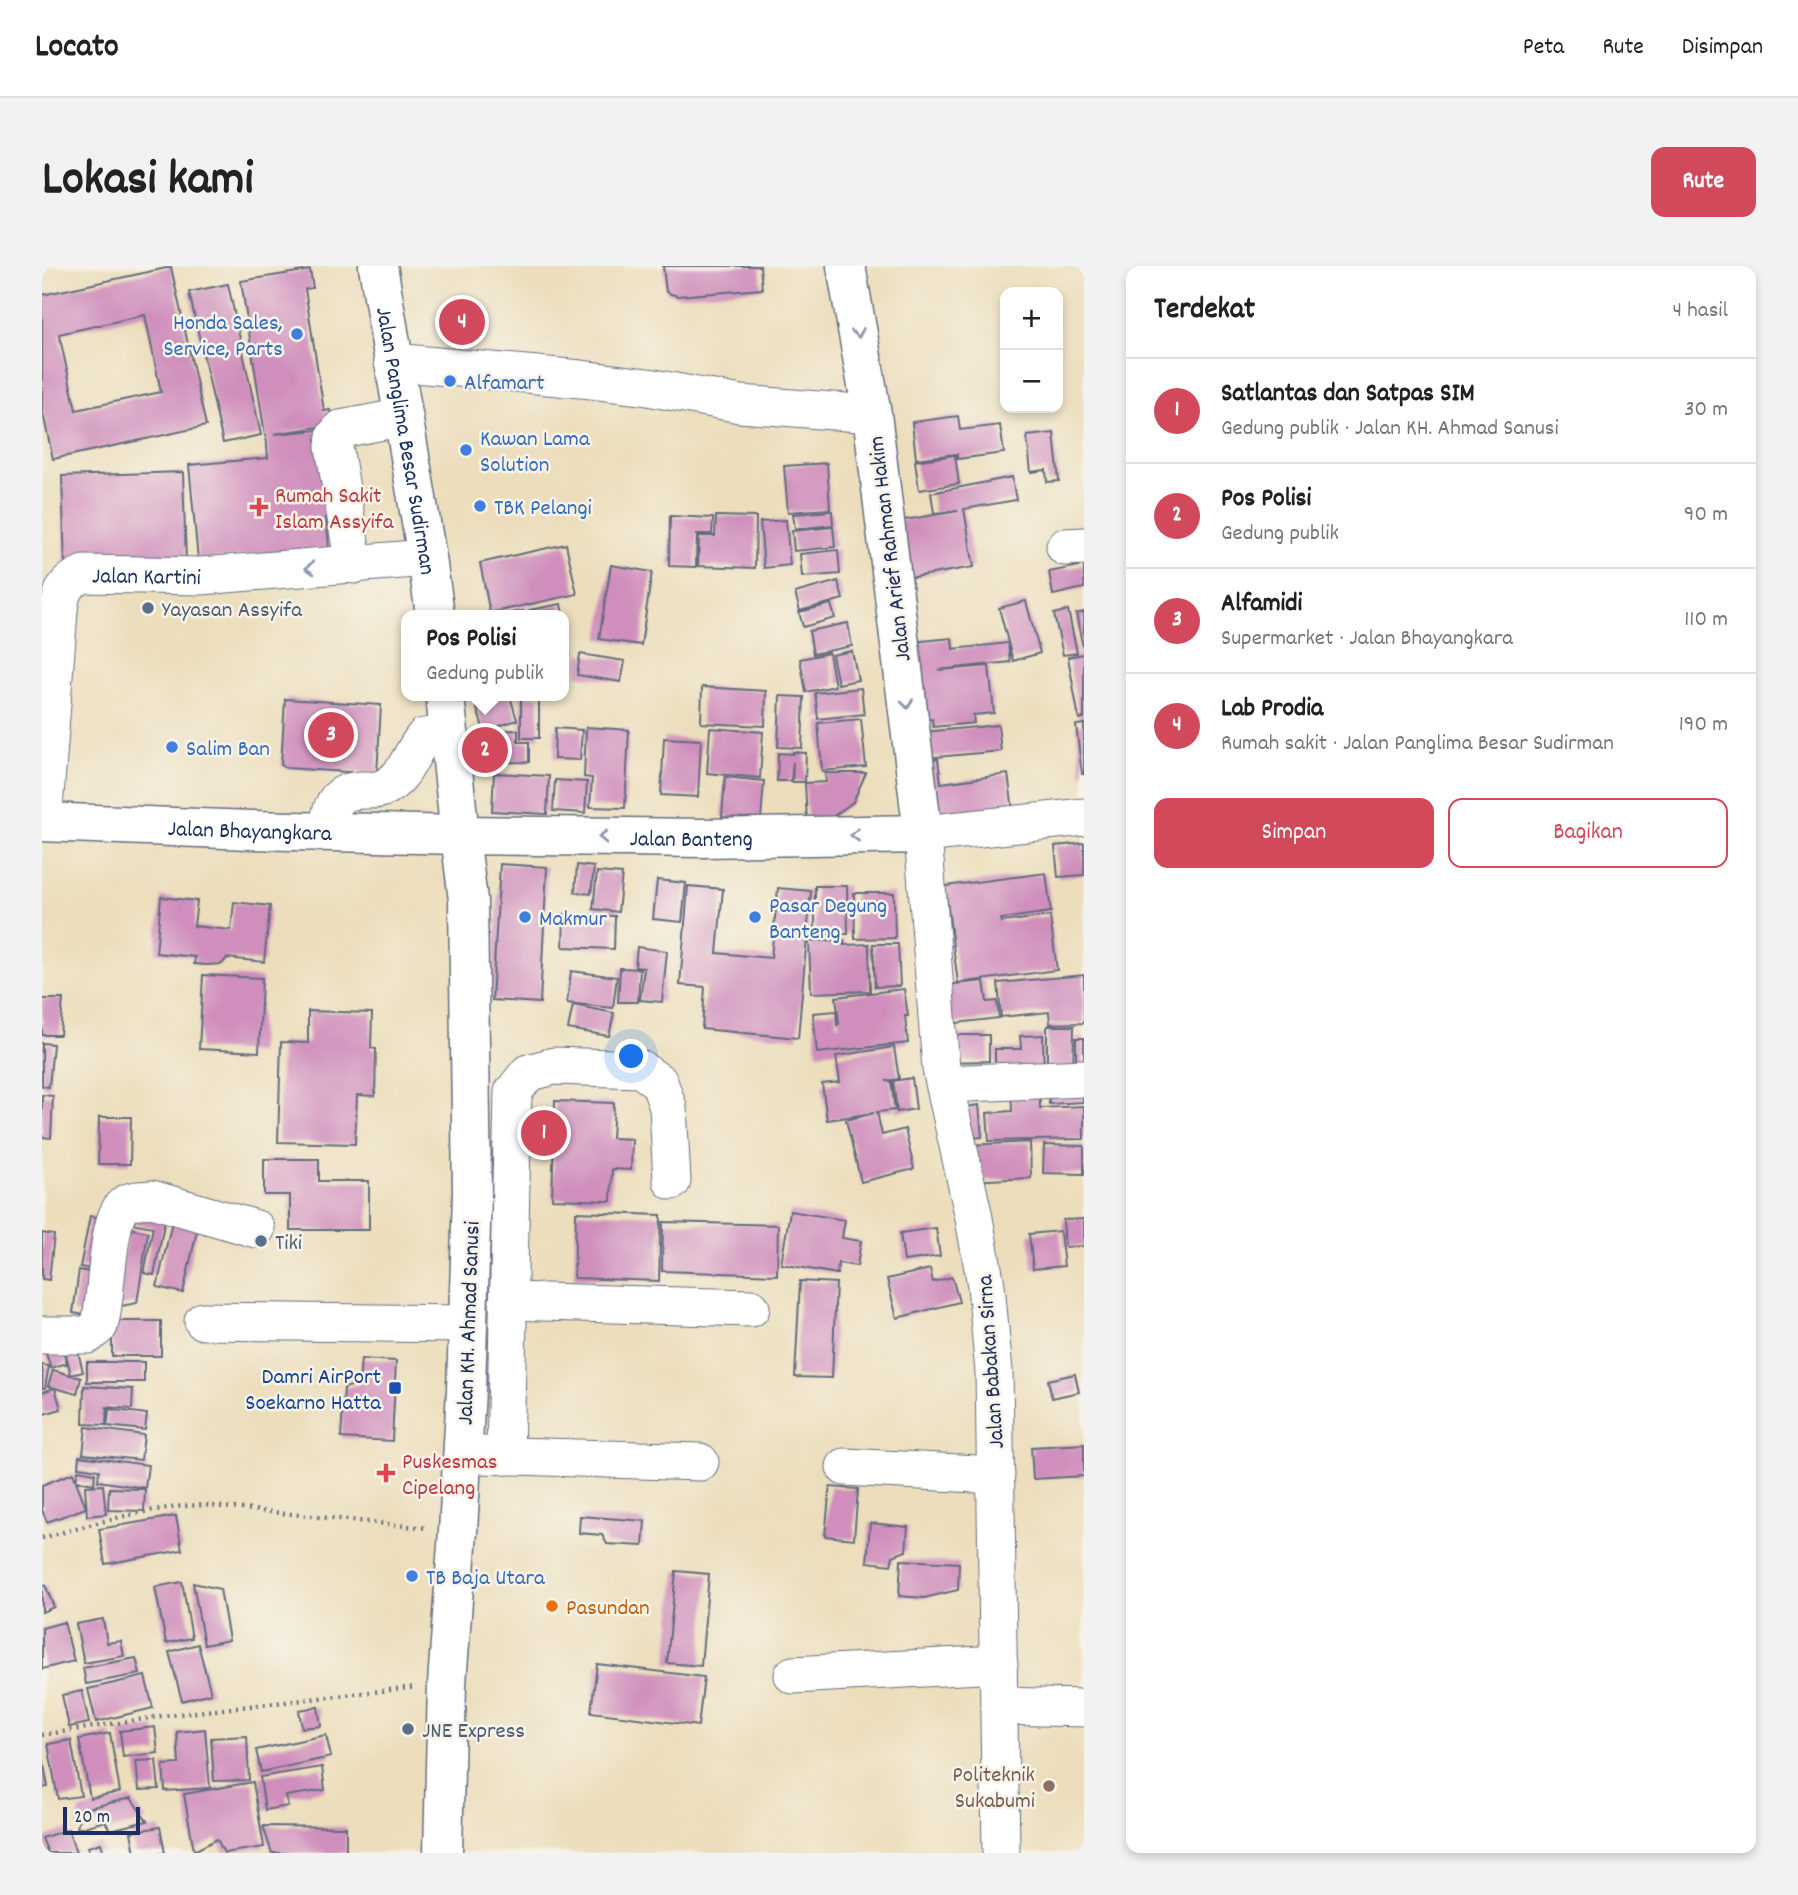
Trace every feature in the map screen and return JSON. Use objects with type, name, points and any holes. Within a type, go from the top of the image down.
[{"type":"main road","name":"Jalan Panglima Besar Sudirman","points":[[378,266],[434,610]]},
{"type":"main road","name":"Jalan Arief Rahman Hakim","points":[[846,266],[872,414],[923,834]]},
{"type":"main road","points":[[446,701],[460,835]]},
{"type":"main road","name":"Jalan Bhayangkara","points":[[43,822],[460,835]]},
{"type":"main road","name":"Jalan Banteng","points":[[460,835],[704,838],[923,834]]},
{"type":"main road","name":"Jalan KH. Ahmad Sanusi","points":[[443,1853],[447,1684],[462,1454],[472,1165],[468,900],[460,835]]},
{"type":"street","points":[[393,362],[648,387],[740,404],[872,414]]},
{"type":"street","points":[[354,565],[334,447],[335,436],[341,429],[404,417]]},
{"type":"street","name":"Jalan Kartini","points":[[43,822],[61,594],[74,578],[84,574],[201,576],[427,558]]},
{"type":"street","points":[[327,831],[333,804],[338,797],[353,790],[382,789],[402,774],[415,748],[424,737],[450,734]]},
{"type":"street","points":[[923,834],[1084,817]]},
{"type":"street","name":"Jalan Babakan Sirna","points":[[923,834],[941,1069],[974,1213],[986,1284],[995,1372],[1001,1853]]},
{"type":"street","points":[[505,1455],[513,1092],[528,1073],[554,1066],[640,1069],[659,1082],[668,1107],[672,1181]]},
{"type":"street","points":[[944,1084],[1084,1078]]},
{"type":"street","points":[[42,1335],[88,1335],[99,1326],[112,1228],[116,1214],[135,1200],[152,1199],[256,1229]]},
{"type":"street","points":[[509,1301],[751,1308]]},
{"type":"street","points":[[203,1321],[467,1324]]},
{"type":"street","points":[[462,1454],[700,1462]]},
{"type":"street","points":[[845,1467],[996,1475]]},
{"type":"street","points":[[793,1675],[999,1664]]},
{"type":"street","points":[[1000,1706],[1084,1708]]},
{"type":"path","points":[[42,1538],[157,1509],[204,1505],[458,1531]]},
{"type":"path","points":[[42,1735],[162,1716],[447,1684]]},
{"type":"building","points":[[663,266],[760,266],[762,289],[677,296],[666,292]]},
{"type":"building","points":[[171,267],[206,426],[53,459],[42,409],[42,295]],"holes":[[[145,315],[161,392],[76,410],[59,334]]]},
{"type":"building","points":[[310,270],[313,288],[305,289],[324,411],[330,410],[333,425],[274,434],[318,430],[329,548],[198,560],[189,465],[268,458],[241,281]]},
{"type":"building","points":[[228,284],[261,435],[223,443],[189,292]]},
{"type":"building","points":[[958,416],[960,430],[1000,425],[1004,453],[957,459],[957,454],[916,459],[912,422]]},
{"type":"building","points":[[1054,433],[1059,481],[1047,482],[1046,470],[1031,472],[1027,436]]},
{"type":"building","points":[[955,455],[959,484],[919,490],[915,461]]},
{"type":"building","points":[[827,463],[830,509],[788,512],[784,466]]},
{"type":"building","points":[[183,472],[186,563],[65,567],[62,476]]},
{"type":"building","points":[[1012,477],[1016,500],[964,509],[974,567],[896,580],[886,523],[958,511],[934,513],[931,493]]},
{"type":"building","points":[[832,511],[833,525],[795,529],[793,514]]},
{"type":"building","points":[[670,516],[713,518],[712,534],[697,534],[696,567],[669,566]]},
{"type":"building","points":[[716,516],[756,517],[755,568],[698,566],[699,536],[715,536]]},
{"type":"building","points":[[786,520],[790,565],[764,568],[760,522]]},
{"type":"building","points":[[833,527],[835,547],[794,551],[792,531]]},
{"type":"building","points":[[566,544],[577,594],[504,610],[489,610],[480,563]]},
{"type":"building","points":[[838,550],[840,574],[802,577],[800,554]]},
{"type":"building","points":[[611,565],[652,572],[641,645],[599,639]]},
{"type":"building","points":[[1084,565],[1084,588],[1053,595],[1049,572]]},
{"type":"building","points":[[838,581],[843,599],[800,611],[795,593]]},
{"type":"building","points":[[1026,601],[1040,653],[1013,661],[999,608]]},
{"type":"building","points":[[561,604],[562,610],[529,610]]},
{"type":"building","points":[[831,604],[835,618],[803,627],[799,612]]},
{"type":"building","points":[[1068,610],[1077,653],[1063,655],[1054,614]]},
{"type":"building","points":[[1084,612],[1084,648],[1083,648],[1076,614]]},
{"type":"building","points":[[848,623],[852,646],[813,654],[809,631]]},
{"type":"building","points":[[952,638],[953,649],[1008,643],[1010,662],[938,670],[989,666],[994,713],[973,715],[974,723],[933,727],[932,719],[911,721],[901,643]]},
{"type":"building","points":[[852,651],[858,680],[838,684],[832,655]]},
{"type":"building","points":[[829,653],[835,686],[806,692],[800,659]]},
{"type":"building","points":[[580,654],[625,661],[621,682],[577,675]]},
{"type":"building","points":[[1084,654],[1084,718],[1079,719],[1068,657]]},
{"type":"building","points":[[702,687],[766,691],[765,726],[701,723]]},
{"type":"building","points":[[861,688],[864,714],[818,719],[815,693]]},
{"type":"building","points":[[780,696],[804,697],[802,748],[778,747]]},
{"type":"building","points":[[285,699],[381,705],[377,774],[286,768],[281,765]]},
{"type":"building","points":[[475,701],[511,701],[517,720],[484,731]]},
{"type":"building","points":[[521,701],[539,701],[539,738],[521,738]]},
{"type":"building","points":[[861,719],[866,767],[822,771],[818,723]]},
{"type":"building","points":[[1084,724],[1084,774],[1082,774],[1076,725]]},
{"type":"building","points":[[998,725],[1001,751],[915,759],[913,733]]},
{"type":"building","points":[[586,727],[629,730],[625,808],[590,807],[592,778],[584,777]]},
{"type":"building","points":[[555,728],[582,730],[580,760],[554,759]]},
{"type":"building","points":[[710,728],[763,732],[760,778],[707,773]]},
{"type":"building","points":[[518,730],[518,742],[529,742],[529,762],[482,763],[481,731]]},
{"type":"building","points":[[664,738],[701,740],[698,797],[661,795]]},
{"type":"building","points":[[778,753],[806,753],[805,782],[792,782],[793,762],[791,781],[777,781]]},
{"type":"building","points":[[938,759],[941,783],[1008,774],[1014,817],[926,829],[917,762]]},
{"type":"building","points":[[494,773],[549,776],[547,814],[492,811]]},
{"type":"building","points":[[825,773],[866,773],[853,802],[828,820],[807,821],[805,783],[826,782]]},
{"type":"building","points":[[725,777],[764,781],[761,819],[722,817]]},
{"type":"building","points":[[555,780],[587,782],[585,813],[553,811]]},
{"type":"building","points":[[1084,843],[1084,875],[1058,877],[1055,846]]},
{"type":"building","points":[[500,864],[547,867],[540,1003],[492,1000]]},
{"type":"building","points":[[577,865],[594,867],[591,894],[575,892]]},
{"type":"building","points":[[597,872],[622,874],[618,912],[593,909]]},
{"type":"building","points":[[1046,873],[1051,912],[1001,919],[1002,922],[1050,916],[1057,970],[958,983],[945,886]]},
{"type":"building","points":[[657,880],[686,883],[682,922],[653,919]]},
{"type":"building","points":[[688,886],[723,889],[717,953],[771,958],[778,888],[811,891],[798,1038],[702,1029],[705,987],[680,985]]},
{"type":"building","points":[[815,886],[847,886],[848,934],[815,934]]},
{"type":"building","points":[[854,893],[894,893],[895,938],[855,939]]},
{"type":"building","points":[[161,897],[197,901],[194,926],[231,930],[234,902],[270,906],[264,962],[227,958],[222,964],[194,964],[195,957],[156,953]]},
{"type":"building","points":[[564,914],[615,916],[614,949],[563,947]]},
{"type":"building","points":[[844,940],[844,945],[869,944],[870,991],[811,993],[809,941]]},
{"type":"building","points":[[873,944],[898,944],[900,986],[875,987]]},
{"type":"building","points":[[637,947],[667,951],[662,1002],[640,1000],[644,968],[635,967]]},
{"type":"building","points":[[620,968],[640,969],[638,1002],[618,1002]]},
{"type":"building","points":[[571,971],[617,977],[613,1008],[567,1003]]},
{"type":"building","points":[[203,975],[262,978],[259,1052],[199,1049]]},
{"type":"building","points":[[1084,975],[1084,1023],[1050,1024],[1049,1012],[1001,1017],[998,983]]},
{"type":"building","points":[[984,981],[987,1002],[997,1001],[999,1018],[949,1024],[945,985]]},
{"type":"building","points":[[904,989],[908,1043],[817,1053],[813,1013],[836,1011],[837,1025],[836,997]]},
{"type":"building","points":[[42,999],[63,999],[60,1035],[42,1035]]},
{"type":"building","points":[[573,1005],[614,1013],[609,1036],[568,1029]]},
{"type":"building","points":[[308,1011],[372,1013],[371,1048],[376,1049],[375,1096],[357,1095],[355,1144],[278,1142],[281,1042],[308,1043]]},
{"type":"building","points":[[1047,1026],[1074,1026],[1073,1078],[1047,1078]]},
{"type":"building","points":[[944,1035],[989,1035],[989,1061],[944,1062]]},
{"type":"building","points":[[1043,1035],[1044,1079],[995,1080],[995,1049],[1021,1049],[1020,1036]]},
{"type":"building","points":[[1076,1038],[1084,1038],[1084,1076],[1076,1076]]},
{"type":"building","points":[[42,1043],[53,1044],[49,1087],[42,1086]]},
{"type":"building","points":[[894,1047],[899,1079],[886,1081],[891,1081],[895,1110],[877,1112],[882,1135],[905,1129],[914,1169],[861,1182],[846,1120],[874,1113],[827,1120],[822,1084],[840,1082],[836,1056]]},
{"type":"building","points":[[912,1078],[916,1109],[897,1112],[893,1081]]},
{"type":"building","points":[[1082,1079],[1083,1102],[1049,1104],[1048,1081]]},
{"type":"building","points":[[1039,1085],[1040,1108],[1084,1106],[1084,1139],[989,1141],[987,1113],[1012,1111],[1011,1086]]},
{"type":"building","points":[[42,1095],[53,1096],[51,1138],[42,1137]]},
{"type":"building","points":[[555,1101],[614,1103],[612,1138],[632,1139],[631,1170],[612,1169],[611,1201],[552,1199]]},
{"type":"building","points":[[979,1105],[982,1137],[958,1139],[953,1109]]},
{"type":"building","points":[[99,1117],[131,1117],[130,1164],[98,1164]]},
{"type":"building","points":[[1030,1142],[1031,1178],[968,1181],[967,1145]]},
{"type":"building","points":[[1044,1145],[1084,1146],[1084,1174],[1043,1173]]},
{"type":"building","points":[[264,1159],[319,1159],[319,1181],[369,1181],[369,1230],[290,1230],[290,1195],[264,1195]]},
{"type":"building","points":[[135,1203],[167,1209],[154,1275],[144,1273],[153,1227],[131,1223]]},
{"type":"building","points":[[790,1211],[845,1220],[842,1238],[861,1241],[857,1266],[838,1263],[837,1274],[781,1264]]},
{"type":"building","points":[[576,1212],[661,1215],[659,1281],[574,1278]]},
{"type":"building","points":[[90,1216],[112,1220],[103,1271],[80,1267]]},
{"type":"building","points":[[173,1217],[199,1222],[183,1293],[157,1287]]},
{"type":"building","points":[[1084,1219],[1084,1246],[1065,1247],[1063,1220]]},
{"type":"building","points":[[663,1222],[778,1225],[777,1275],[662,1271]]},
{"type":"building","points":[[128,1228],[148,1232],[137,1303],[116,1307]]},
{"type":"building","points":[[936,1228],[940,1256],[904,1261],[900,1233]]},
{"type":"building","points":[[1060,1231],[1064,1266],[1033,1269],[1029,1234]]},
{"type":"building","points":[[42,1233],[54,1235],[49,1280],[42,1279]]},
{"type":"building","points":[[930,1269],[933,1282],[952,1277],[959,1302],[897,1318],[887,1279]]},
{"type":"building","points":[[79,1270],[103,1274],[97,1317],[73,1313]]},
{"type":"building","points":[[800,1281],[836,1283],[832,1378],[795,1377]]},
{"type":"building","points":[[112,1321],[161,1321],[161,1356],[112,1356]]},
{"type":"building","points":[[74,1335],[83,1372],[71,1375],[62,1338]]},
{"type":"building","points":[[58,1336],[67,1363],[51,1368],[42,1342]]},
{"type":"building","points":[[361,1359],[396,1361],[392,1441],[341,1438],[344,1388],[359,1384]]},
{"type":"building","points":[[87,1362],[144,1362],[144,1382],[87,1382]]},
{"type":"building","points":[[42,1365],[49,1366],[45,1388],[42,1388]]},
{"type":"building","points":[[53,1370],[81,1378],[77,1394],[48,1386]]},
{"type":"building","points":[[1075,1374],[1079,1392],[1052,1398],[1048,1380]]},
{"type":"building","points":[[84,1386],[133,1389],[132,1409],[107,1407],[106,1425],[83,1424]]},
{"type":"building","points":[[55,1388],[61,1409],[44,1414],[42,1392]]},
{"type":"building","points":[[109,1409],[147,1414],[145,1430],[107,1426]]},
{"type":"building","points":[[86,1427],[144,1435],[141,1460],[83,1454]]},
{"type":"building","points":[[1084,1444],[1084,1476],[1033,1479],[1031,1447]]},
{"type":"building","points":[[79,1456],[148,1465],[145,1488],[98,1481],[99,1470],[78,1467]]},
{"type":"building","points":[[78,1470],[95,1473],[94,1484],[76,1481]]},
{"type":"building","points":[[73,1473],[86,1508],[47,1522],[42,1510],[42,1485]]},
{"type":"building","points":[[103,1485],[106,1514],[87,1516],[85,1486]]},
{"type":"building","points":[[830,1487],[858,1489],[854,1539],[825,1536]]},
{"type":"building","points":[[109,1488],[145,1489],[144,1511],[108,1510]]},
{"type":"building","points":[[176,1516],[182,1550],[105,1564],[99,1529]]},
{"type":"building","points":[[580,1516],[645,1521],[643,1546],[607,1544],[602,1535],[579,1533]]},
{"type":"building","points":[[870,1523],[908,1527],[906,1551],[893,1556],[891,1565],[867,1562]]},
{"type":"building","points":[[901,1560],[959,1563],[958,1590],[924,1598],[899,1596]]},
{"type":"building","points":[[676,1571],[709,1574],[701,1666],[667,1663]]},
{"type":"building","points":[[182,1582],[192,1638],[166,1643],[155,1587]]},
{"type":"building","points":[[193,1583],[220,1589],[229,1640],[204,1645]]},
{"type":"building","points":[[45,1585],[54,1607],[42,1612],[42,1586]]},
{"type":"building","points":[[103,1619],[107,1643],[121,1641],[124,1656],[84,1663],[76,1624]]},
{"type":"building","points":[[64,1622],[74,1661],[42,1669],[42,1628]]},
{"type":"building","points":[[198,1644],[211,1693],[182,1701],[169,1652]]},
{"type":"building","points":[[136,1658],[140,1674],[86,1684],[83,1668]]},
{"type":"building","points":[[597,1664],[704,1677],[698,1726],[591,1712]]},
{"type":"building","points":[[145,1676],[153,1708],[96,1722],[88,1689]]},
{"type":"building","points":[[82,1691],[89,1723],[69,1727],[62,1695]]},
{"type":"building","points":[[318,1707],[321,1726],[302,1728],[299,1710]]},
{"type":"building","points":[[155,1727],[158,1753],[123,1757],[120,1731]]},
{"type":"building","points":[[205,1729],[210,1788],[165,1791],[163,1765],[179,1764],[177,1732]]},
{"type":"building","points":[[110,1733],[120,1792],[90,1798],[79,1739]]},
{"type":"building","points":[[326,1735],[331,1757],[261,1772],[256,1750]]},
{"type":"building","points":[[247,1736],[249,1780],[214,1781],[211,1738]]},
{"type":"building","points":[[71,1740],[81,1796],[58,1799],[48,1744]]},
{"type":"building","points":[[156,1760],[159,1789],[139,1790],[136,1761]]},
{"type":"building","points":[[42,1762],[48,1787],[42,1788]]},
{"type":"building","points":[[322,1767],[325,1790],[286,1796],[288,1806],[265,1810],[260,1777]]},
{"type":"building","points":[[253,1782],[264,1847],[224,1853],[217,1839],[194,1851],[184,1794]]},
{"type":"building","points":[[131,1798],[147,1821],[110,1830],[105,1821],[77,1829],[80,1810]]},
{"type":"building","points":[[263,1826],[346,1827],[346,1853],[272,1853]]},
{"type":"building","points":[[160,1827],[165,1853],[135,1853],[131,1832]]},
{"type":"building","points":[[68,1829],[76,1853],[48,1853],[42,1838]]},
{"type":"building","points":[[101,1843],[104,1853],[89,1853],[88,1847]]},
{"type":"place","name":"Lab Prodia","points":[[462,322]]},
{"type":"place","name":"Honda Sales, Service, Parts","points":[[297,334]]},
{"type":"place","name":"Alfamart","points":[[450,381]]},
{"type":"place","name":"Kawan Lama Solution","points":[[466,450]]},
{"type":"place","name":"TBK Pelangi","points":[[480,506]]},
{"type":"place","name":"Rumah Sakit Islam Assyifa","points":[[259,507]]},
{"type":"place","name":"Yayasan Assyifa","points":[[148,608]]},
{"type":"place","name":"Alfamidi","points":[[331,735]]},
{"type":"place","name":"Salim Ban","points":[[172,747]]},
{"type":"place","name":"Pos Polisi","points":[[485,750]]},
{"type":"place","name":"Makmur","points":[[525,917]]},
{"type":"place","name":"Pasar Degung Banteng","points":[[755,917]]},
{"type":"place","name":"Satlantas dan Satpas SIM","points":[[544,1133]]},
{"type":"place","name":"Tiki","points":[[261,1241]]},
{"type":"place","name":"Damri AirPort Soekarno Hatta","points":[[395,1388]]},
{"type":"place","name":"Puskesmas Cipelang","points":[[386,1473]]},
{"type":"place","name":"TB Baja Utara","points":[[412,1576]]},
{"type":"place","name":"Pasundan","points":[[552,1606]]},
{"type":"place","name":"JNE Express","points":[[408,1729]]},
{"type":"place","name":"Politeknik Sukabumi","points":[[1049,1786]]}]
